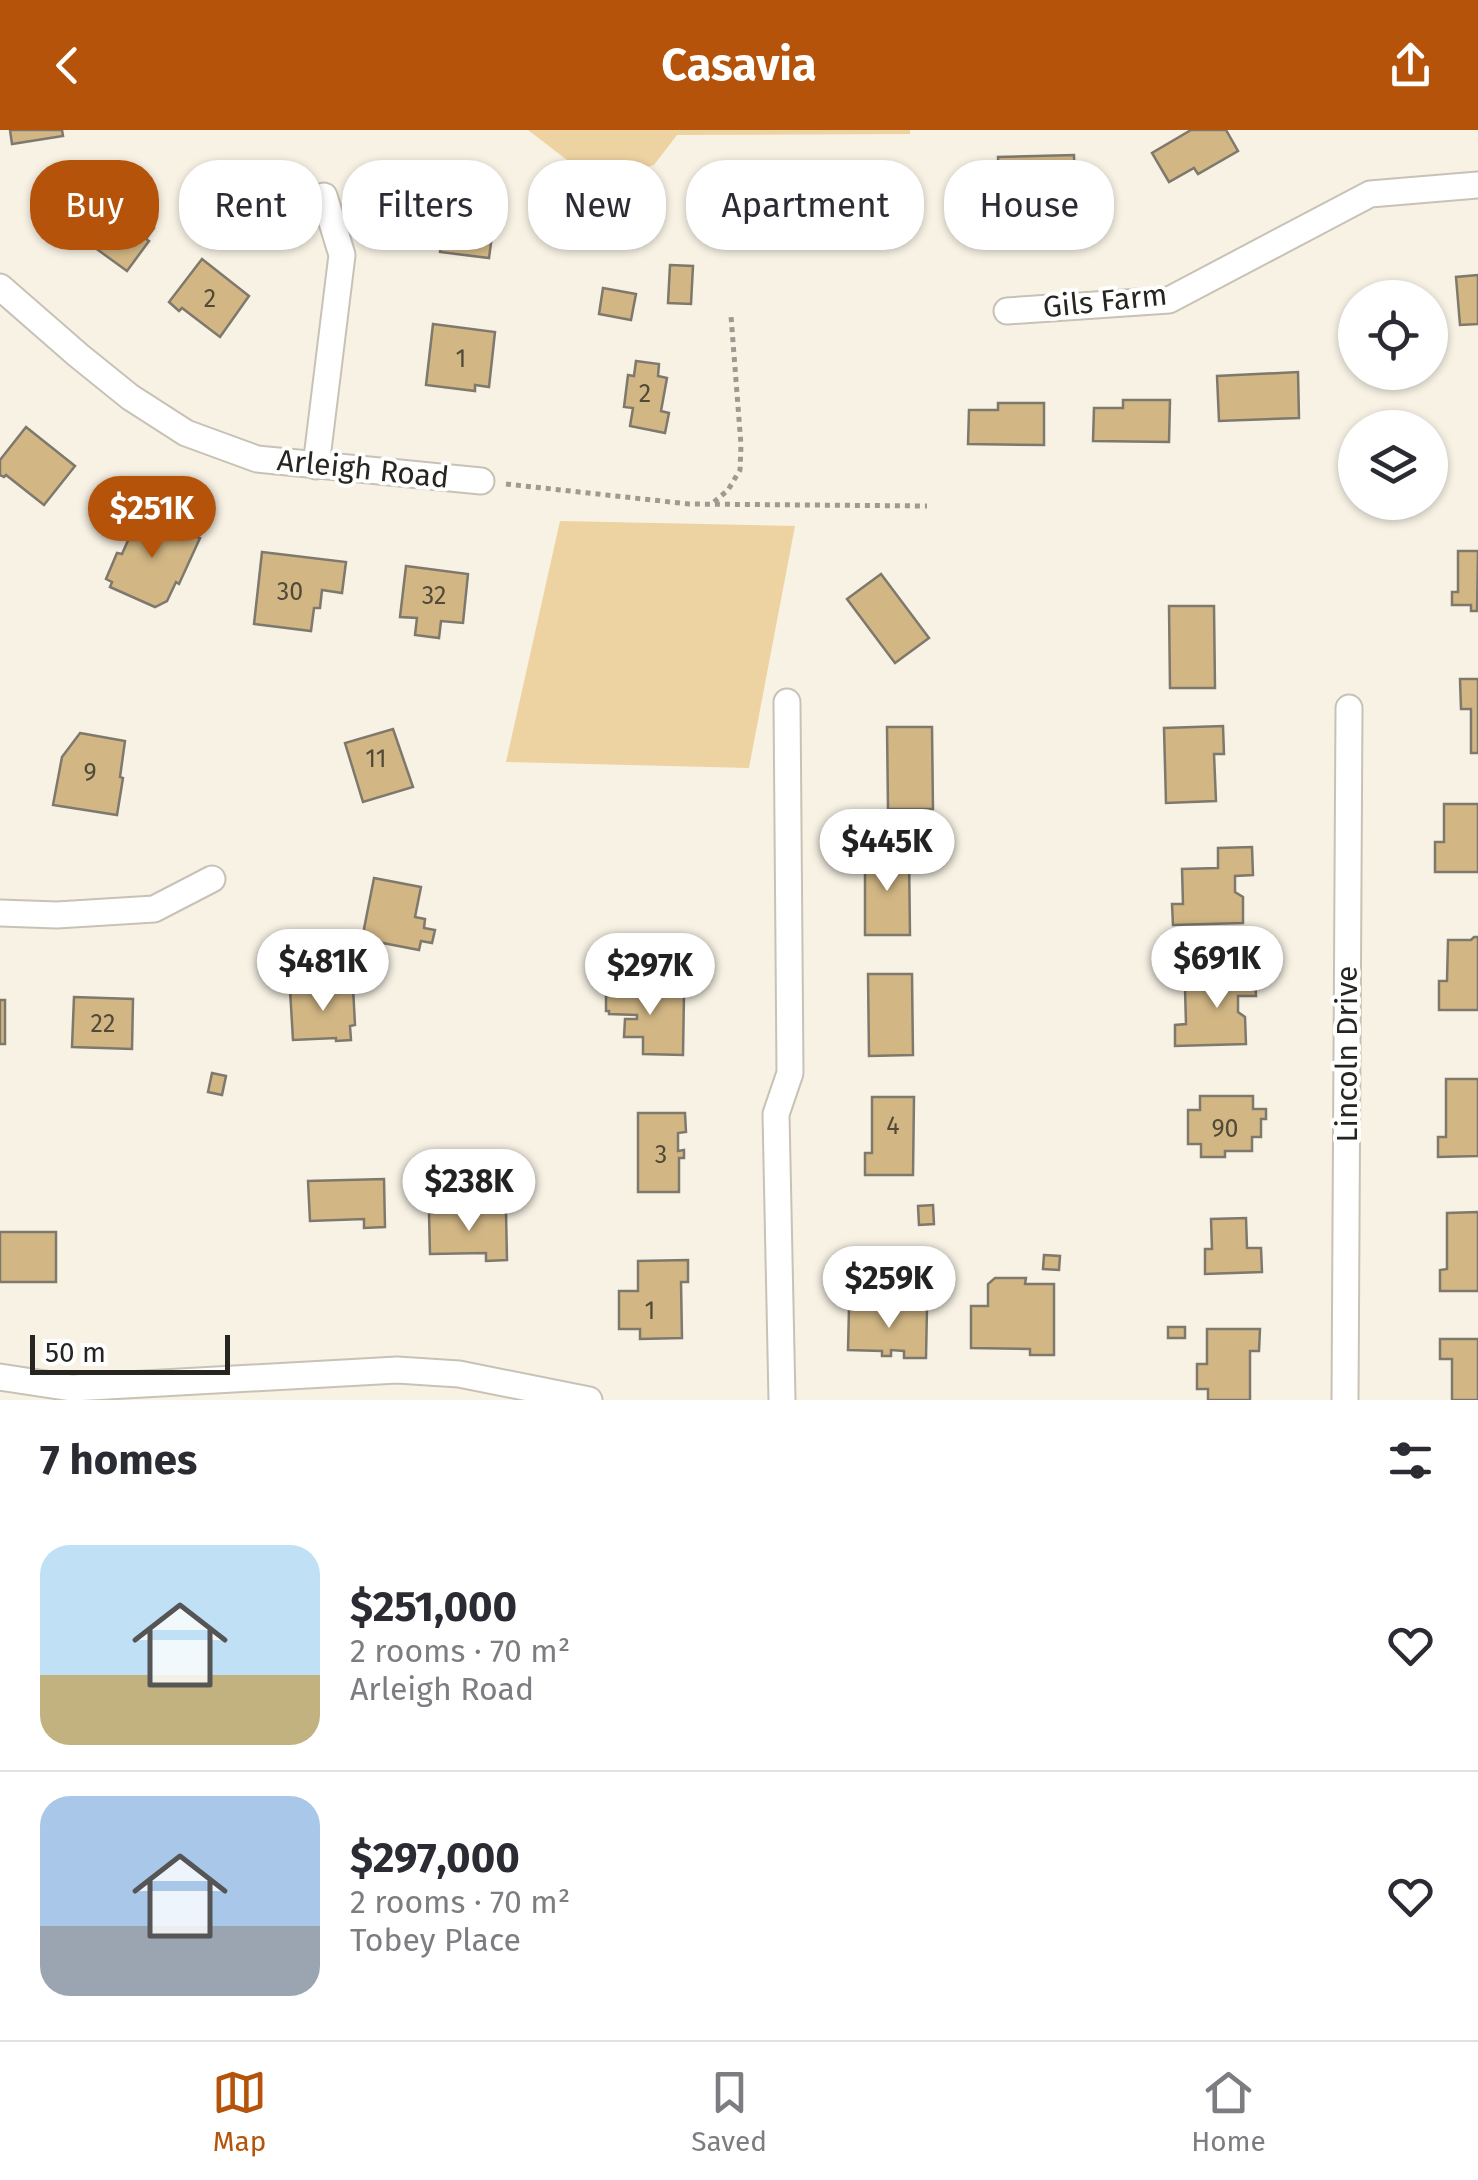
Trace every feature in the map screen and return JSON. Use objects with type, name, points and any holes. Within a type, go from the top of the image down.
[{"type":"street","name":"Gils Farm","points":[[1007,311],[1169,300],[1370,194],[1478,185]]},
{"type":"street","points":[[316,466],[342,255],[324,196]]},
{"type":"street","name":"Arleigh Road","points":[[0,287],[130,397],[186,433],[257,459],[481,481]]},
{"type":"street","points":[[782,1400],[776,1114],[790,1073],[787,702]]},
{"type":"street","name":"Lincoln Drive","points":[[1345,1400],[1349,708]]},
{"type":"street","points":[[0,913],[57,915],[154,909],[212,879]]},
{"type":"street","points":[[0,1377],[72,1388],[243,1388],[397,1370],[459,1374],[590,1400]]},
{"type":"path","points":[[711,504],[728,490],[740,470],[732,316]]},
{"type":"path","points":[[481,481],[688,504],[927,506]]},
{"type":"shaded area","points":[[528,130],[910,130],[910,134],[677,135],[658,160],[567,160]]},
{"type":"shaded area","points":[[560,521],[795,526],[749,768],[506,762]]},
{"type":"building","points":[[10,130],[62,130],[63,136],[12,144]]},
{"type":"building","points":[[1191,130],[1226,130],[1238,151],[1198,174],[1194,168],[1169,182],[1152,153]]},
{"type":"building","points":[[1074,155],[1074,160],[998,160]]},
{"type":"building","points":[[98,250],[142,250],[127,271]]},
{"type":"building","points":[[440,250],[490,250],[489,258]]},
{"type":"building","points":[[202,259],[249,296],[220,337],[169,302]]},
{"type":"building","points":[[670,265],[693,266],[691,304],[668,303]]},
{"type":"building","points":[[1478,275],[1478,324],[1460,325],[1456,277]]},
{"type":"building","points":[[603,288],[636,294],[631,320],[599,314]]},
{"type":"building","points":[[433,324],[495,332],[489,387],[475,385],[475,391],[426,385]]},
{"type":"building","points":[[636,361],[659,364],[658,376],[667,378],[661,411],[669,413],[665,433],[630,426],[633,408],[624,407],[628,375],[634,376]]},
{"type":"building","points":[[1298,372],[1299,418],[1219,421],[1217,376]]},
{"type":"building","points":[[1123,400],[1170,400],[1169,442],[1093,441],[1094,408],[1123,408]]},
{"type":"building","points":[[998,403],[1044,403],[1044,445],[968,444],[969,410],[998,410]]},
{"type":"building","points":[[26,427],[75,466],[44,505],[6,475],[0,475],[0,460]]},
{"type":"building","points":[[141,511],[200,538],[179,584],[176,582],[167,601],[155,607],[110,587],[112,582],[106,579]]},
{"type":"building","points":[[1458,551],[1478,551],[1477,611],[1471,611],[1471,605],[1452,605],[1452,592],[1458,592]]},
{"type":"building","points":[[262,552],[346,562],[342,593],[322,590],[320,608],[314,608],[311,631],[254,624]]},
{"type":"building","points":[[406,566],[468,574],[463,623],[441,621],[439,638],[415,635],[417,618],[400,617]]},
{"type":"building","points":[[881,574],[929,638],[895,663],[847,599]]},
{"type":"building","points":[[1169,606],[1214,606],[1215,688],[1170,688]]},
{"type":"building","points":[[1460,679],[1478,679],[1478,753],[1471,753],[1471,709],[1461,709]]},
{"type":"building","points":[[1223,726],[1224,754],[1214,754],[1216,801],[1166,803],[1164,728]]},
{"type":"building","points":[[887,727],[932,727],[933,809],[888,809]]},
{"type":"building","points":[[393,729],[413,787],[363,802],[345,743]]},
{"type":"building","points":[[80,733],[125,741],[117,815],[53,805],[62,757]]},
{"type":"building","points":[[1444,804],[1478,804],[1478,872],[1435,872],[1435,842],[1444,842]]},
{"type":"building","points":[[1252,847],[1253,875],[1235,876],[1235,892],[1243,897],[1243,923],[1173,925],[1172,904],[1183,904],[1182,869],[1218,868],[1218,848]]},
{"type":"building","points":[[865,853],[909,853],[910,935],[865,935]]},
{"type":"building","points":[[374,878],[421,887],[415,917],[425,919],[424,928],[435,930],[432,943],[421,941],[419,950],[362,939]]},
{"type":"building","points":[[1478,937],[1478,1010],[1439,1010],[1439,981],[1447,981],[1448,940]]},
{"type":"building","points":[[1255,968],[1256,996],[1238,996],[1238,1012],[1245,1017],[1246,1044],[1175,1046],[1175,1025],[1186,1024],[1185,989],[1221,989],[1221,969]]},
{"type":"building","points":[[868,974],[912,974],[913,1055],[869,1056]]},
{"type":"building","points":[[613,984],[645,985],[644,993],[684,994],[683,1055],[643,1054],[643,1037],[624,1037],[625,1019],[637,1019],[637,1015],[606,1011],[606,993],[613,989]]},
{"type":"building","points":[[353,987],[355,1025],[350,1026],[351,1040],[293,1040],[290,990]]},
{"type":"building","points":[[74,997],[133,999],[132,1049],[72,1047]]},
{"type":"building","points":[[0,1000],[5,1000],[5,1044],[0,1044]]},
{"type":"building","points":[[212,1073],[226,1076],[222,1095],[208,1092]]},
{"type":"building","points":[[1446,1079],[1478,1079],[1478,1156],[1438,1157],[1438,1137],[1446,1137]]},
{"type":"building","points":[[1200,1096],[1253,1096],[1253,1109],[1266,1109],[1266,1119],[1261,1119],[1261,1137],[1252,1137],[1252,1151],[1225,1151],[1225,1157],[1201,1157],[1201,1144],[1188,1144],[1188,1110],[1200,1110]]},
{"type":"building","points":[[872,1097],[914,1097],[913,1175],[865,1175],[865,1153],[872,1153]]},
{"type":"building","points":[[638,1113],[685,1113],[686,1132],[678,1133],[678,1151],[684,1150],[684,1158],[679,1158],[679,1192],[638,1192]]},
{"type":"building","points":[[384,1179],[385,1227],[364,1228],[364,1219],[310,1221],[308,1181]]},
{"type":"building","points":[[933,1205],[934,1224],[919,1225],[918,1206]]},
{"type":"building","points":[[506,1212],[507,1260],[486,1261],[486,1253],[430,1254],[429,1213]]},
{"type":"building","points":[[1478,1212],[1478,1291],[1440,1291],[1440,1270],[1447,1269],[1447,1213]]},
{"type":"building","points":[[1246,1218],[1247,1248],[1261,1248],[1262,1272],[1205,1274],[1205,1249],[1212,1249],[1211,1219]]},
{"type":"building","points":[[0,1232],[56,1232],[56,1282],[0,1282]]},
{"type":"building","points":[[1044,1255],[1060,1256],[1059,1270],[1043,1269]]},
{"type":"building","points":[[688,1260],[688,1282],[681,1282],[682,1338],[640,1339],[640,1329],[619,1329],[619,1291],[638,1291],[638,1261]]},
{"type":"building","points":[[995,1278],[1026,1278],[1025,1284],[1054,1284],[1054,1355],[1030,1355],[1030,1349],[971,1348],[971,1306],[988,1306],[988,1284]]},
{"type":"building","points":[[884,1303],[891,1303],[891,1308],[927,1308],[926,1358],[904,1358],[904,1351],[891,1350],[891,1356],[882,1356],[882,1351],[848,1350],[849,1308],[884,1309]]},
{"type":"building","points":[[1168,1327],[1185,1327],[1185,1338],[1168,1338]]},
{"type":"building","points":[[1207,1329],[1260,1329],[1259,1351],[1250,1351],[1250,1400],[1208,1400],[1208,1389],[1197,1389],[1197,1364],[1207,1364]]},
{"type":"building","points":[[1440,1339],[1478,1339],[1478,1400],[1452,1400],[1452,1359],[1440,1359]]}]
